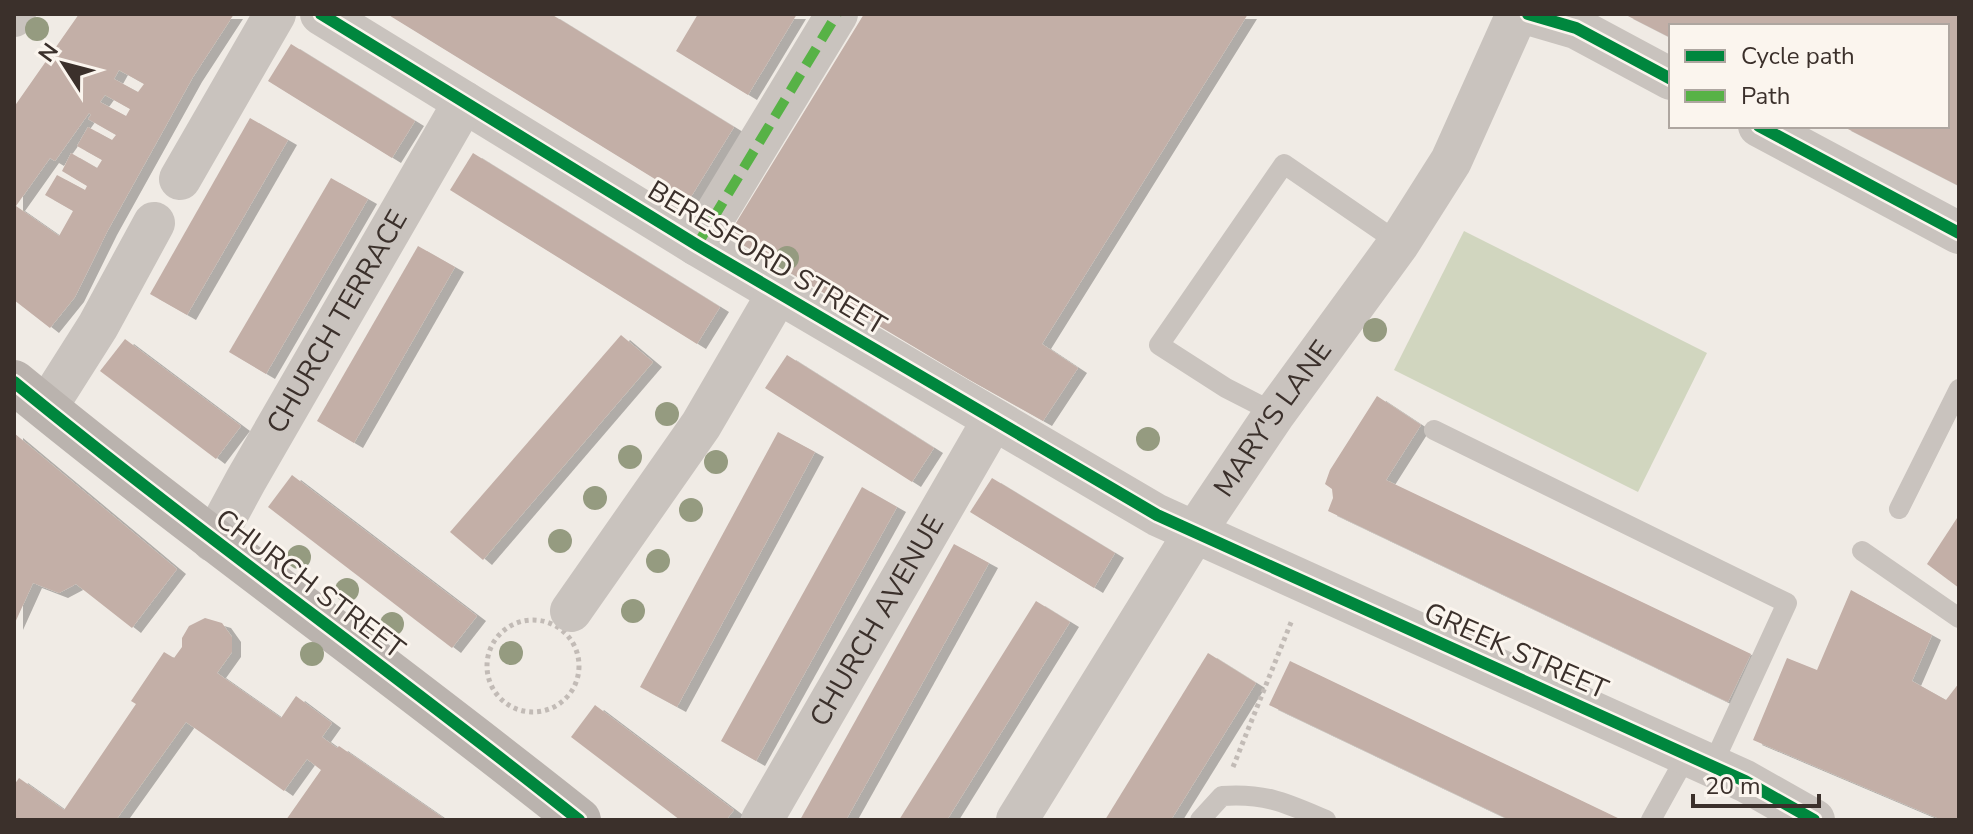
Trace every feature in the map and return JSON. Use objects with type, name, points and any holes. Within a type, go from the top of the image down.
[{"type":"main road","name":"CHURCH STREET","points":[[30,395],[213,541],[481,741],[579,820]]},
{"type":"street","points":[[180,179],[275,14]]},
{"type":"street","name":"BERESFORD STREET","points":[[321,14],[697,245],[1157,515],[1195,532]]},
{"type":"street","points":[[697,245],[837,14]]},
{"type":"street","name":"MARY'S LANE","points":[[1017,820],[1195,532],[1275,413],[1399,243],[1451,161],[1517,14]]},
{"type":"street","points":[[1528,14],[1576,28],[1669,78]]},
{"type":"street","name":"CHURCH TERRACE","points":[[213,541],[464,102]]},
{"type":"street","points":[[1763,128],[1959,233]]},
{"type":"street","points":[[30,395],[98,326],[154,223]]},
{"type":"street","points":[[571,611],[701,425],[778,293]]},
{"type":"street","name":"CHURCH AVENUE","points":[[762,820],[993,420]]},
{"type":"street","name":"GREEK STREET","points":[[1195,532],[1699,761],[1789,814]]},
{"type":"lane","points":[[1275,413],[1226,388],[1159,345],[1284,164],[1399,243]]},
{"type":"lane","points":[[1899,509],[1959,389]]},
{"type":"lane","points":[[1434,430],[1787,603],[1699,761],[1651,820]]},
{"type":"lane","points":[[1862,551],[1959,618]]},
{"type":"lane","points":[[1200,820],[1222,796],[1274,798],[1326,820]]},
{"type":"path","points":[[1222,796],[1287,630],[1311,584]]},
{"type":"path","points":[[533,618],[560,627],[573,641],[580,666],[576,685],[557,707],[533,713],[506,705],[489,685],[485,665],[490,645],[511,624],[533,618]]},
{"type":"green space","points":[[1464,231],[1707,353],[1638,492],[1394,370]]},
{"type":"building","points":[[79,14],[234,14],[193,77],[108,230],[75,297],[50,328],[14,300],[14,107]],"holes":[[[119,70],[144,84],[138,92],[114,79]],[[105,95],[130,109],[126,116],[100,102]],[[89,113],[88,119],[116,135],[112,140],[88,127],[77,146],[102,160],[97,168],[71,153],[62,171],[87,186],[85,190],[57,175],[45,195],[73,211],[59,236],[16,206],[50,158],[55,161]]]},
{"type":"building","points":[[387,14],[551,14],[734,127],[689,200]]},
{"type":"building","points":[[698,14],[797,14],[748,95],[676,51]]},
{"type":"building","points":[[864,14],[1248,14],[1042,344],[1078,368],[1043,421],[728,236]]},
{"type":"building","points":[[1624,14],[1959,14],[1959,186],[1846,128],[1949,128],[1949,24],[1669,24],[1669,37]]},
{"type":"building","points":[[291,44],[415,121],[392,158],[268,81]]},
{"type":"building","points":[[250,118],[288,140],[187,315],[150,294]]},
{"type":"building","points":[[473,153],[720,307],[697,344],[450,190]]},
{"type":"building","points":[[331,178],[368,199],[266,374],[229,352]]},
{"type":"building","points":[[418,246],[455,267],[354,443],[317,421]]},
{"type":"building","points":[[621,335],[653,362],[483,560],[450,532]]},
{"type":"building","points":[[125,339],[241,426],[216,459],[100,371]]},
{"type":"building","points":[[787,355],[934,448],[912,482],[765,388]]},
{"type":"building","points":[[1377,396],[1421,425],[1386,480],[1751,654],[1728,702],[1328,511],[1333,498],[1332,489],[1325,484],[1330,470]]},
{"type":"building","points":[[778,432],[815,452],[677,707],[640,687]]},
{"type":"building","points":[[14,433],[177,569],[132,628],[76,584],[59,593],[33,583],[14,625]]},
{"type":"building","points":[[292,475],[477,616],[452,648],[268,507]]},
{"type":"building","points":[[992,478],[1115,553],[1094,588],[970,512]]},
{"type":"building","points":[[862,487],[897,507],[756,761],[721,741]]},
{"type":"building","points":[[1959,515],[1959,588],[1927,564]]},
{"type":"building","points":[[954,544],[989,563],[918,691],[846,820],[800,820]]},
{"type":"building","points":[[1851,590],[1932,635],[1912,681],[1946,700],[1959,683],[1959,820],[1942,820],[1753,740],[1787,658],[1817,670]]},
{"type":"building","points":[[1036,601],[1070,622],[947,820],[899,820]]},
{"type":"building","points":[[205,618],[222,623],[232,637],[232,652],[217,673],[281,718],[296,696],[332,723],[322,737],[446,820],[286,820],[321,770],[307,759],[284,791],[186,722],[116,820],[14,820],[14,785],[19,778],[64,810],[136,704],[131,701],[164,652],[174,658],[182,647],[182,638],[189,626]]},
{"type":"building","points":[[1208,653],[1256,683],[1171,820],[1105,820]]},
{"type":"building","points":[[1290,661],[1622,820],[1510,820],[1269,705]]},
{"type":"building","points":[[595,705],[734,810],[726,820],[680,820],[571,737]]},
{"type":"marked path","points":[[697,245],[837,14]]},
{"type":"cycle path","points":[[321,14],[697,245],[1157,515],[1745,781],[1814,820]]},
{"type":"cycle path","points":[[1528,14],[1576,28],[1669,78]]},
{"type":"cycle path","points":[[1763,128],[1959,233]]},
{"type":"cycle path","points":[[14,382],[579,820]]}]
